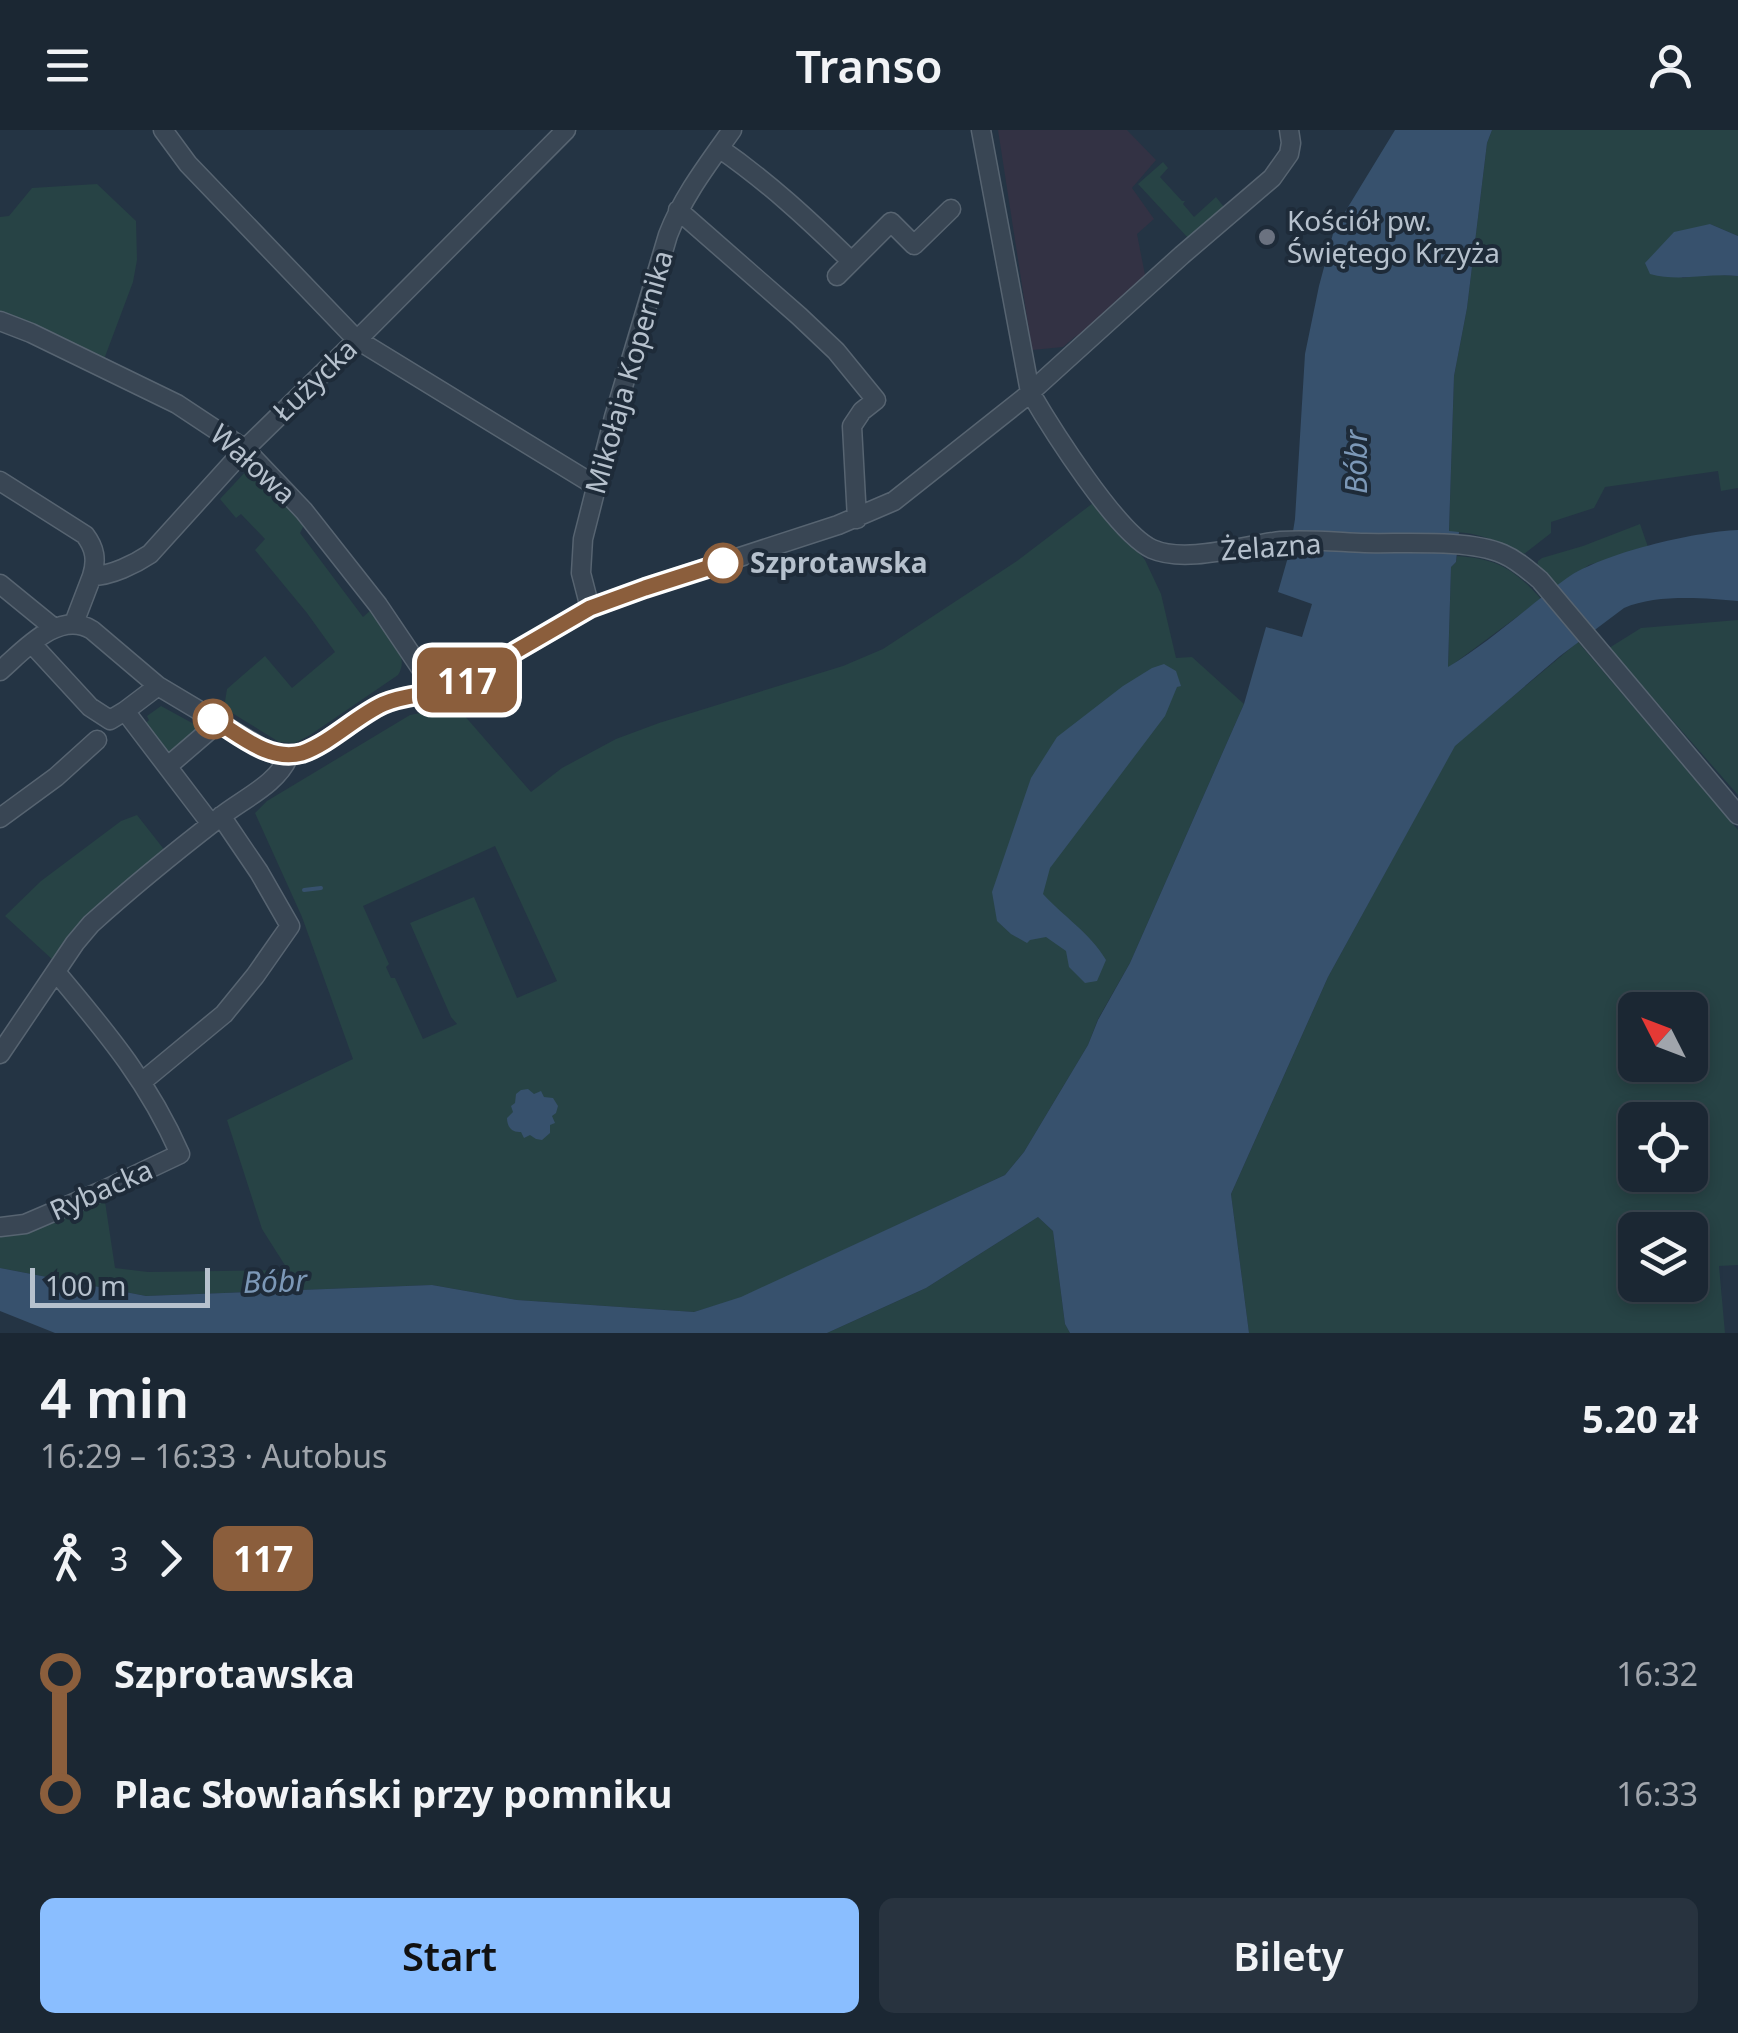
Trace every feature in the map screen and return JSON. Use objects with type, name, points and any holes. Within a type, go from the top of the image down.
[{"type":"street","points":[[163,130],[188,164],[356,339],[596,486]]},
{"type":"street","name":"Łużycka","points":[[92,576],[101,576],[150,554],[244,449],[566,130]]},
{"type":"street","name":"Mikołaja Kopernika","points":[[590,608],[582,586],[583,538],[668,235],[678,210],[732,130]]},
{"type":"street","name":"Żelazna","points":[[981,130],[1030,392],[1048,424],[1130,533],[1151,548],[1176,554],[1286,541],[1459,546],[1502,553],[1540,580],[1738,815]]},
{"type":"street","points":[[0,670],[54,628],[74,622],[92,630],[158,686],[212,724],[267,751],[289,756],[311,750],[384,704],[459,684],[590,608],[857,519],[894,501],[1030,392],[1272,178],[1289,154],[1288,130]]},
{"type":"street","points":[[719,148],[763,181],[851,261]]},
{"type":"street","points":[[837,276],[891,222],[914,244],[950,209]]},
{"type":"street","points":[[678,210],[800,316],[836,351],[876,400],[852,426],[857,519]]},
{"type":"street","name":"Wałowa","points":[[0,322],[31,333],[177,404],[244,449],[304,511],[378,605],[436,691]]},
{"type":"street","points":[[0,481],[85,534],[92,544],[96,561],[74,622]]},
{"type":"street","points":[[0,584],[54,628]]},
{"type":"street","points":[[32,644],[100,716],[110,720],[158,686]]},
{"type":"street","points":[[56,972],[143,1081],[224,1014],[290,926],[259,872],[125,711]]},
{"type":"street","points":[[168,766],[212,724]]},
{"type":"street","points":[[0,818],[56,777],[97,740]]},
{"type":"street","points":[[0,1054],[91,924],[274,777],[289,756]]},
{"type":"street","name":"Rybacka","points":[[0,1228],[25,1224],[180,1154],[143,1081]]},
{"type":"shaded area","points":[[998,130],[1127,130],[1156,160],[1132,188],[1154,219],[1137,234],[1146,280],[1079,339],[1076,336],[1063,347],[1032,350]]},
{"type":"green space","points":[[1492,130],[1738,130],[1738,236],[1710,224],[1682,278],[1705,274],[1738,276],[1738,488],[1721,491],[1718,471],[1605,487],[1594,508],[1551,522],[1551,533],[1524,554],[1488,538],[1449,532],[1454,376]]},
{"type":"green space","points":[[1163,162],[1168,168],[1160,177],[1185,201],[1183,204],[1194,217],[1216,197],[1224,207],[1189,239],[1138,184]]},
{"type":"green space","points":[[97,184],[136,221],[133,282],[103,362],[0,316],[0,217],[9,216],[32,188]]},
{"type":"green space","points":[[249,468],[304,525],[300,533],[363,617],[371,610],[395,641],[402,659],[398,675],[295,743],[279,742],[224,708],[227,689],[265,656],[292,688],[335,652],[255,550],[265,539],[241,514],[236,518],[220,499]]},
{"type":"green space","points":[[1097,500],[1145,560],[1161,594],[1176,658],[1192,657],[1244,704],[1130,963],[1088,1045],[1024,1152],[1005,1175],[741,1298],[694,1312],[517,1300],[432,1285],[146,1296],[0,1268],[0,1229],[104,1195],[115,1268],[148,1272],[288,1270],[262,1229],[227,1120],[353,1059],[302,917],[255,813],[267,801],[410,715],[456,706],[531,792],[562,768],[616,739],[843,666],[883,649],[1017,561]],"holes":[[[495,846],[557,981],[517,998],[474,897],[410,923],[457,1024],[423,1039],[386,967],[389,964],[363,906]]]},
{"type":"green space","points":[[1640,524],[1648,547],[1589,565],[1558,586],[1537,567],[1542,558]]},
{"type":"green space","points":[[1457,556],[1504,567],[1541,599],[1448,668],[1451,567]]},
{"type":"green space","points":[[1738,620],[1738,795],[1609,648],[1641,628]]},
{"type":"green space","points":[[1578,642],[1738,830],[1738,1265],[1719,1266],[1725,1333],[1249,1333],[1231,1194],[1328,977],[1455,745]]},
{"type":"green space","points":[[161,706],[205,730],[171,757],[145,724],[147,716]]},
{"type":"green space","points":[[137,815],[166,852],[90,915],[54,961],[5,916],[41,881],[121,821]]},
{"type":"green space","points":[[1038,1217],[1053,1231],[1065,1324],[1070,1333],[827,1333],[926,1288]]},
{"type":"water","name":"Bóbr","points":[[1395,130],[1492,130],[1454,376],[1449,531],[1459,532],[1456,562],[1451,567],[1448,667],[1567,578],[1603,560],[1674,539],[1738,530],[1738,601],[1665,599],[1624,608],[1560,656],[1455,746],[1328,977],[1231,1194],[1249,1333],[1070,1333],[1065,1324],[1053,1231],[1038,1217],[926,1288],[827,1333],[55,1333],[0,1311],[0,1268],[146,1296],[432,1285],[517,1300],[694,1312],[741,1297],[1005,1175],[1024,1152],[1088,1045],[1130,963],[1244,704],[1266,627],[1302,637],[1312,604],[1278,592],[1295,519],[1305,354],[1334,230]]},
{"type":"water","points":[[1710,224],[1738,236],[1738,276],[1650,274],[1645,263],[1674,232]]},
{"type":"water","points":[[1164,664],[1176,671],[1181,686],[1177,687],[1165,716],[1050,868],[1043,894],[1085,933],[1106,960],[1097,981],[1085,983],[1069,967],[1066,951],[1046,937],[1027,943],[997,921],[992,892],[1031,778],[1057,737],[1123,686]]},
{"type":"water","points":[[528,1089],[534,1094],[541,1091],[558,1106],[552,1116],[555,1123],[542,1140],[530,1135],[524,1138],[508,1124],[516,1094]]},
{"type":"waterway","points":[[304,890],[321,888]]},
{"type":"bus line","name":"117","points":[[213,719],[274,754],[302,753],[384,704],[459,684],[590,608],[723,563]]},
{"type":"place","name":"Kościół pw. Świętego Krzyża","points":[[1267,237]]},
{"type":"place","name":"Szprotawska","points":[[723,563]]}]
